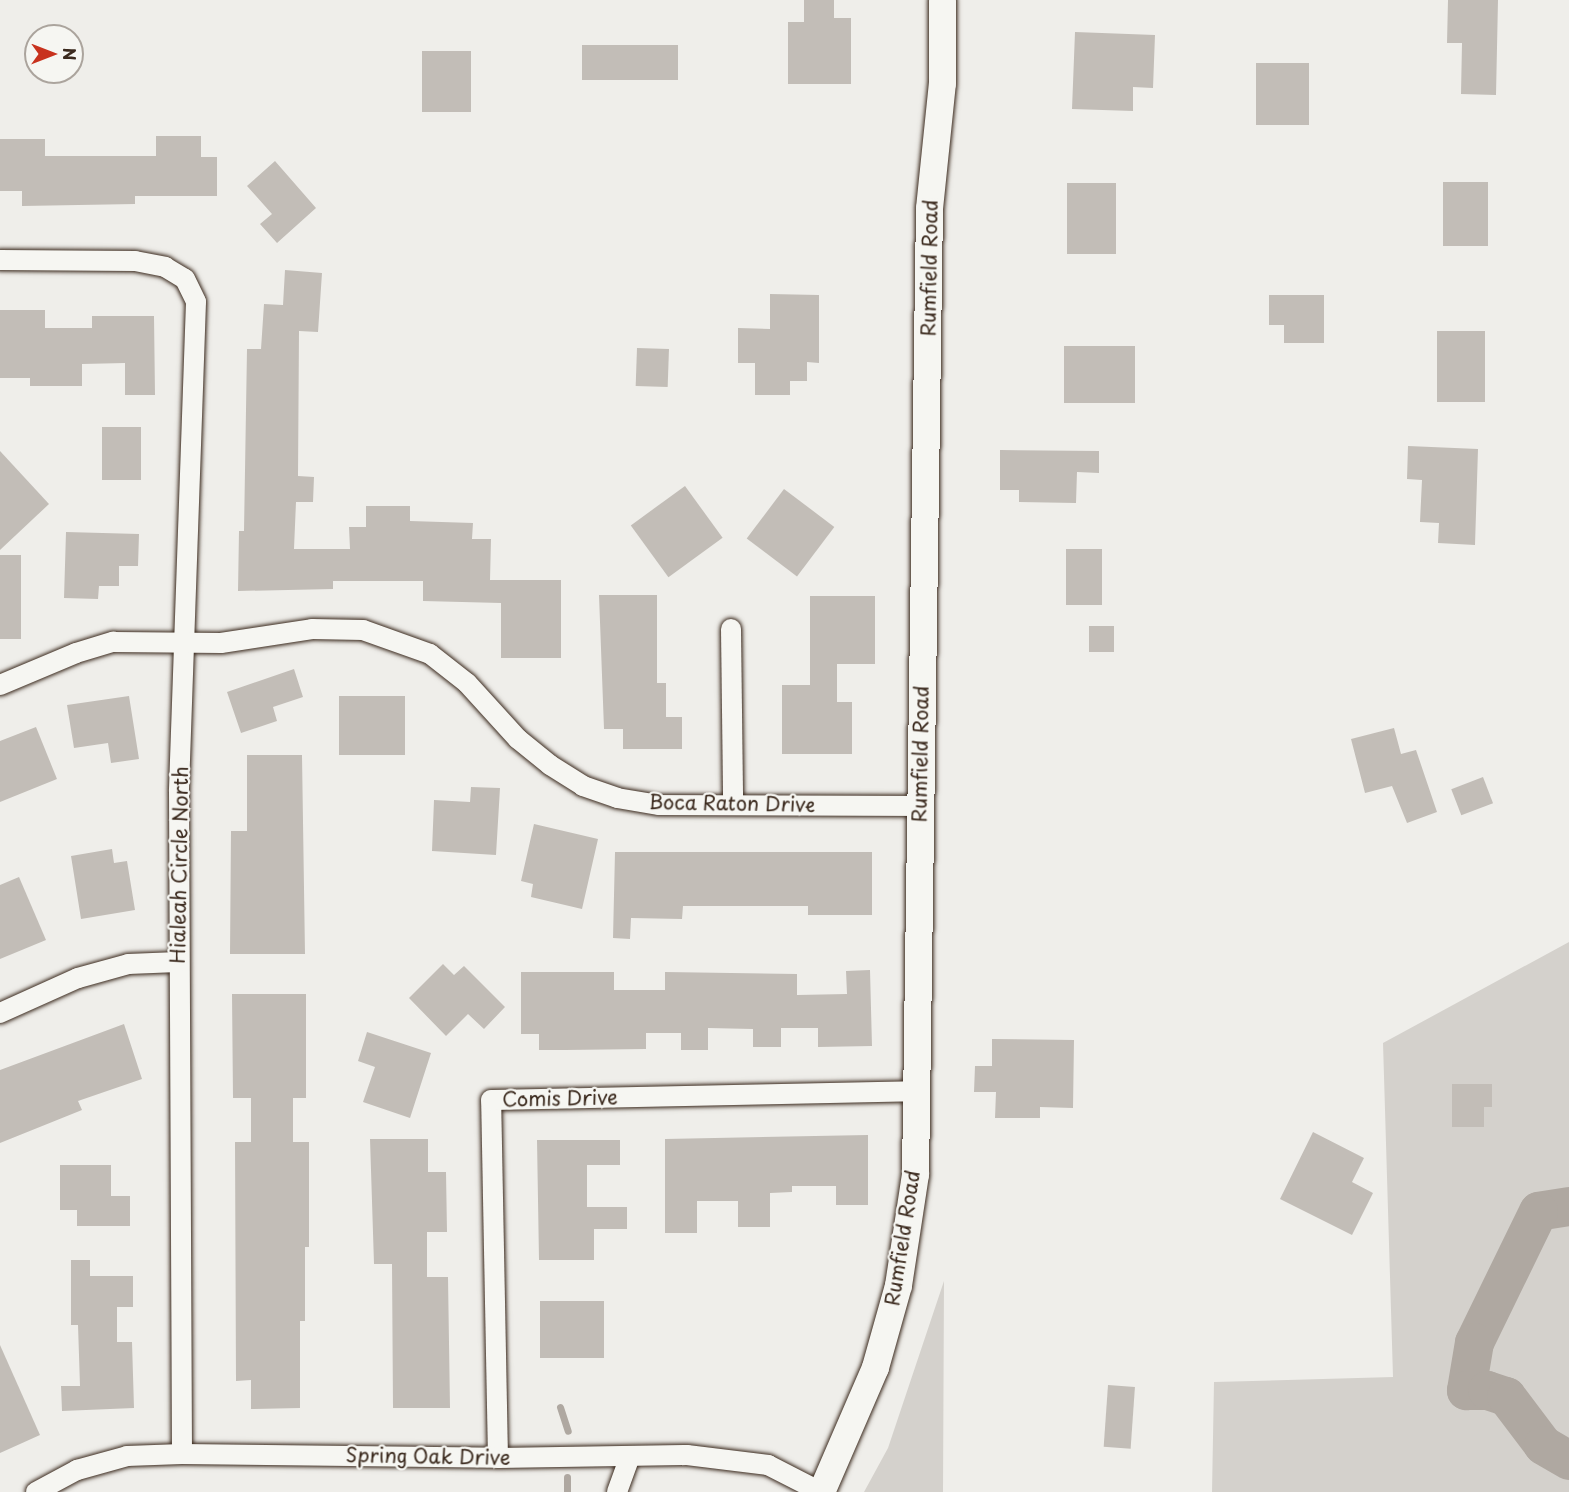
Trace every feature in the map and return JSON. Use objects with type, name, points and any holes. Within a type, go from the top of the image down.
[{"type":"main road","name":"Rumfield Road","points":[[821,1492],[875,1367],[898,1285],[915,1174],[929,208],[942,83],[942,0]]},
{"type":"street","name":"Hialeah Circle North","points":[[0,260],[135,261],[165,267],[185,279],[196,302],[183,642],[178,962],[182,1454]]},
{"type":"street","name":"Boca Raton Drive","points":[[0,685],[76,652],[113,642],[244,641],[312,629],[363,630],[430,654],[467,682],[518,740],[583,786],[659,805],[919,806]]},
{"type":"street","points":[[732,629],[733,805]]},
{"type":"street","points":[[0,1013],[78,978],[128,964],[178,962]]},
{"type":"street","name":"Comis Drive","points":[[498,1458],[491,1100],[916,1091]]},
{"type":"street","name":"Spring Oak Drive","points":[[36,1492],[76,1470],[127,1456],[182,1454],[733,1458],[768,1465],[821,1492]]},
{"type":"street","points":[[617,1492],[630,1456]]},
{"type":"shaded area","points":[[1569,942],[1569,1492],[1212,1492],[1214,1382],[1393,1377],[1383,1043]]},
{"type":"shaded area","points":[[944,1281],[943,1492],[864,1492],[888,1448]]},
{"type":"building","points":[[804,0],[834,0],[834,18],[851,18],[851,84],[788,84],[788,22],[804,22]]},
{"type":"building","points":[[1448,0],[1498,0],[1496,95],[1461,94],[1462,43],[1447,43]]},
{"type":"building","points":[[1075,32],[1155,35],[1153,88],[1133,87],[1133,111],[1072,109]]},
{"type":"building","points":[[582,45],[678,45],[678,80],[582,80]]},
{"type":"building","points":[[422,51],[471,51],[471,112],[422,112]]},
{"type":"building","points":[[1256,63],[1309,63],[1309,125],[1256,125]]},
{"type":"building","points":[[156,136],[201,136],[201,157],[217,157],[217,196],[135,196],[135,204],[22,206],[22,191],[0,191],[0,139],[45,139],[45,156],[156,156]]},
{"type":"building","points":[[275,161],[316,208],[277,243],[260,224],[272,214],[247,186]]},
{"type":"building","points":[[1443,182],[1488,182],[1488,246],[1443,246]]},
{"type":"building","points":[[1067,183],[1116,183],[1116,254],[1067,254]]},
{"type":"building","points":[[285,270],[322,273],[318,332],[299,331],[298,476],[314,477],[313,502],[296,502],[294,549],[350,549],[349,527],[366,527],[366,506],[410,506],[410,521],[473,523],[472,539],[491,539],[490,580],[561,580],[561,658],[501,658],[501,603],[423,601],[423,581],[333,581],[333,589],[238,591],[239,531],[244,531],[247,349],[261,349],[264,304],[283,305]]},
{"type":"building","points":[[770,294],[819,295],[819,363],[807,362],[807,381],[790,381],[790,395],[755,395],[755,363],[738,363],[738,328],[770,329]]},
{"type":"building","points":[[1269,295],[1324,295],[1324,343],[1284,343],[1284,325],[1269,325]]},
{"type":"building","points":[[0,310],[45,310],[45,328],[92,328],[92,316],[154,316],[155,395],[125,395],[125,363],[82,364],[82,386],[30,386],[30,378],[0,378]]},
{"type":"building","points":[[1437,331],[1485,331],[1485,402],[1437,402]]},
{"type":"building","points":[[1064,346],[1135,346],[1135,403],[1064,403]]},
{"type":"building","points":[[637,348],[669,349],[668,387],[636,386]]},
{"type":"building","points":[[102,427],[141,427],[141,480],[102,480]]},
{"type":"building","points":[[1408,446],[1478,449],[1475,545],[1438,543],[1439,523],[1420,522],[1422,480],[1407,479]]},
{"type":"building","points":[[1000,450],[1099,451],[1099,473],[1077,472],[1076,503],[1019,502],[1019,490],[1000,490]]},
{"type":"building","points":[[0,451],[49,504],[0,550]]},
{"type":"building","points":[[685,486],[723,538],[668,577],[631,525]]},
{"type":"building","points":[[784,489],[834,527],[797,576],[747,539]]},
{"type":"building","points":[[66,532],[139,534],[138,566],[119,566],[119,586],[99,586],[98,599],[64,598]]},
{"type":"building","points":[[1066,549],[1102,549],[1102,605],[1066,605]]},
{"type":"building","points":[[0,555],[21,555],[21,639],[0,639]]},
{"type":"building","points":[[599,595],[657,595],[657,683],[666,683],[666,717],[682,717],[682,749],[623,749],[623,729],[604,729]]},
{"type":"building","points":[[810,596],[875,596],[875,664],[837,664],[837,702],[852,702],[852,754],[782,754],[782,685],[810,685]]},
{"type":"building","points":[[1089,626],[1114,626],[1114,652],[1089,652]]},
{"type":"building","points":[[294,669],[303,697],[273,707],[277,721],[241,733],[227,692]]},
{"type":"building","points":[[129,696],[139,759],[111,763],[108,743],[74,748],[67,705]]},
{"type":"building","points":[[339,696],[405,696],[405,755],[339,755]]},
{"type":"building","points":[[36,727],[57,779],[0,802],[0,741]]},
{"type":"building","points":[[1394,728],[1401,754],[1416,750],[1437,812],[1407,823],[1392,786],[1365,793],[1351,739]]},
{"type":"building","points":[[247,755],[302,755],[305,954],[230,954],[231,831],[247,831]]},
{"type":"building","points":[[1483,777],[1493,803],[1461,815],[1451,789]]},
{"type":"building","points":[[471,787],[500,788],[496,855],[432,851],[434,800],[470,802]]},
{"type":"building","points":[[534,824],[598,839],[582,909],[531,897],[533,884],[521,881]]},
{"type":"building","points":[[112,849],[114,863],[127,861],[135,910],[81,919],[71,856]]},
{"type":"building","points":[[615,852],[872,852],[872,915],[808,915],[808,906],[683,906],[682,919],[631,918],[630,939],[613,938]]},
{"type":"building","points":[[19,877],[46,940],[0,959],[0,885]]},
{"type":"building","points":[[443,964],[454,975],[464,966],[505,1007],[484,1029],[468,1014],[446,1036],[409,998]]},
{"type":"building","points":[[870,970],[872,1046],[818,1047],[818,1028],[781,1028],[781,1047],[753,1047],[753,1029],[708,1028],[708,1050],[681,1050],[681,1033],[646,1033],[646,1049],[565,1050],[539,1050],[539,1034],[521,1034],[521,972],[614,972],[614,990],[665,990],[665,972],[797,974],[797,995],[847,994],[846,971]]},
{"type":"building","points":[[232,994],[306,994],[306,1098],[293,1098],[293,1142],[309,1142],[309,1247],[305,1247],[305,1321],[300,1321],[300,1408],[251,1409],[251,1380],[236,1381],[235,1142],[251,1142],[251,1098],[233,1098]]},
{"type":"building","points":[[124,1024],[142,1079],[78,1101],[82,1110],[0,1143],[0,1070]]},
{"type":"building","points":[[367,1032],[431,1053],[410,1118],[363,1102],[375,1067],[358,1061]]},
{"type":"building","points":[[992,1039],[1074,1040],[1073,1108],[1040,1107],[1040,1118],[995,1118],[996,1092],[974,1092],[975,1066],[992,1066]]},
{"type":"building","points":[[1452,1084],[1492,1084],[1492,1107],[1484,1107],[1484,1127],[1452,1127]]},
{"type":"building","points":[[1313,1132],[1364,1158],[1352,1182],[1373,1193],[1352,1235],[1280,1199]]},
{"type":"building","points":[[868,1135],[868,1205],[836,1205],[836,1186],[792,1186],[792,1192],[770,1193],[770,1227],[738,1227],[738,1201],[697,1201],[697,1233],[665,1233],[665,1139]]},
{"type":"building","points":[[370,1139],[428,1139],[428,1172],[446,1172],[447,1232],[427,1232],[427,1277],[448,1277],[450,1408],[393,1408],[392,1264],[374,1264]]},
{"type":"building","points":[[537,1140],[620,1140],[620,1165],[587,1165],[587,1207],[627,1207],[627,1229],[594,1229],[594,1260],[539,1260]]},
{"type":"building","points":[[60,1165],[111,1165],[111,1196],[130,1196],[130,1226],[77,1226],[77,1210],[60,1210]]},
{"type":"building","points":[[71,1260],[90,1260],[90,1276],[133,1276],[133,1307],[117,1307],[117,1342],[132,1342],[134,1408],[62,1411],[61,1386],[80,1386],[78,1325],[71,1325]]},
{"type":"building","points":[[540,1301],[604,1301],[604,1358],[540,1358]]},
{"type":"building","points":[[0,1345],[40,1435],[0,1453]]},
{"type":"building","points":[[1108,1385],[1135,1387],[1131,1449],[1104,1447]]},
{"type":"waterway","points":[[1569,1206],[1538,1211],[1474,1342],[1466,1390],[1487,1390],[1506,1396],[1543,1445],[1569,1460]]},
{"type":"waterway","points":[[560,1407],[568,1431]]},
{"type":"waterway","points":[[567,1477],[567,1492]]}]
